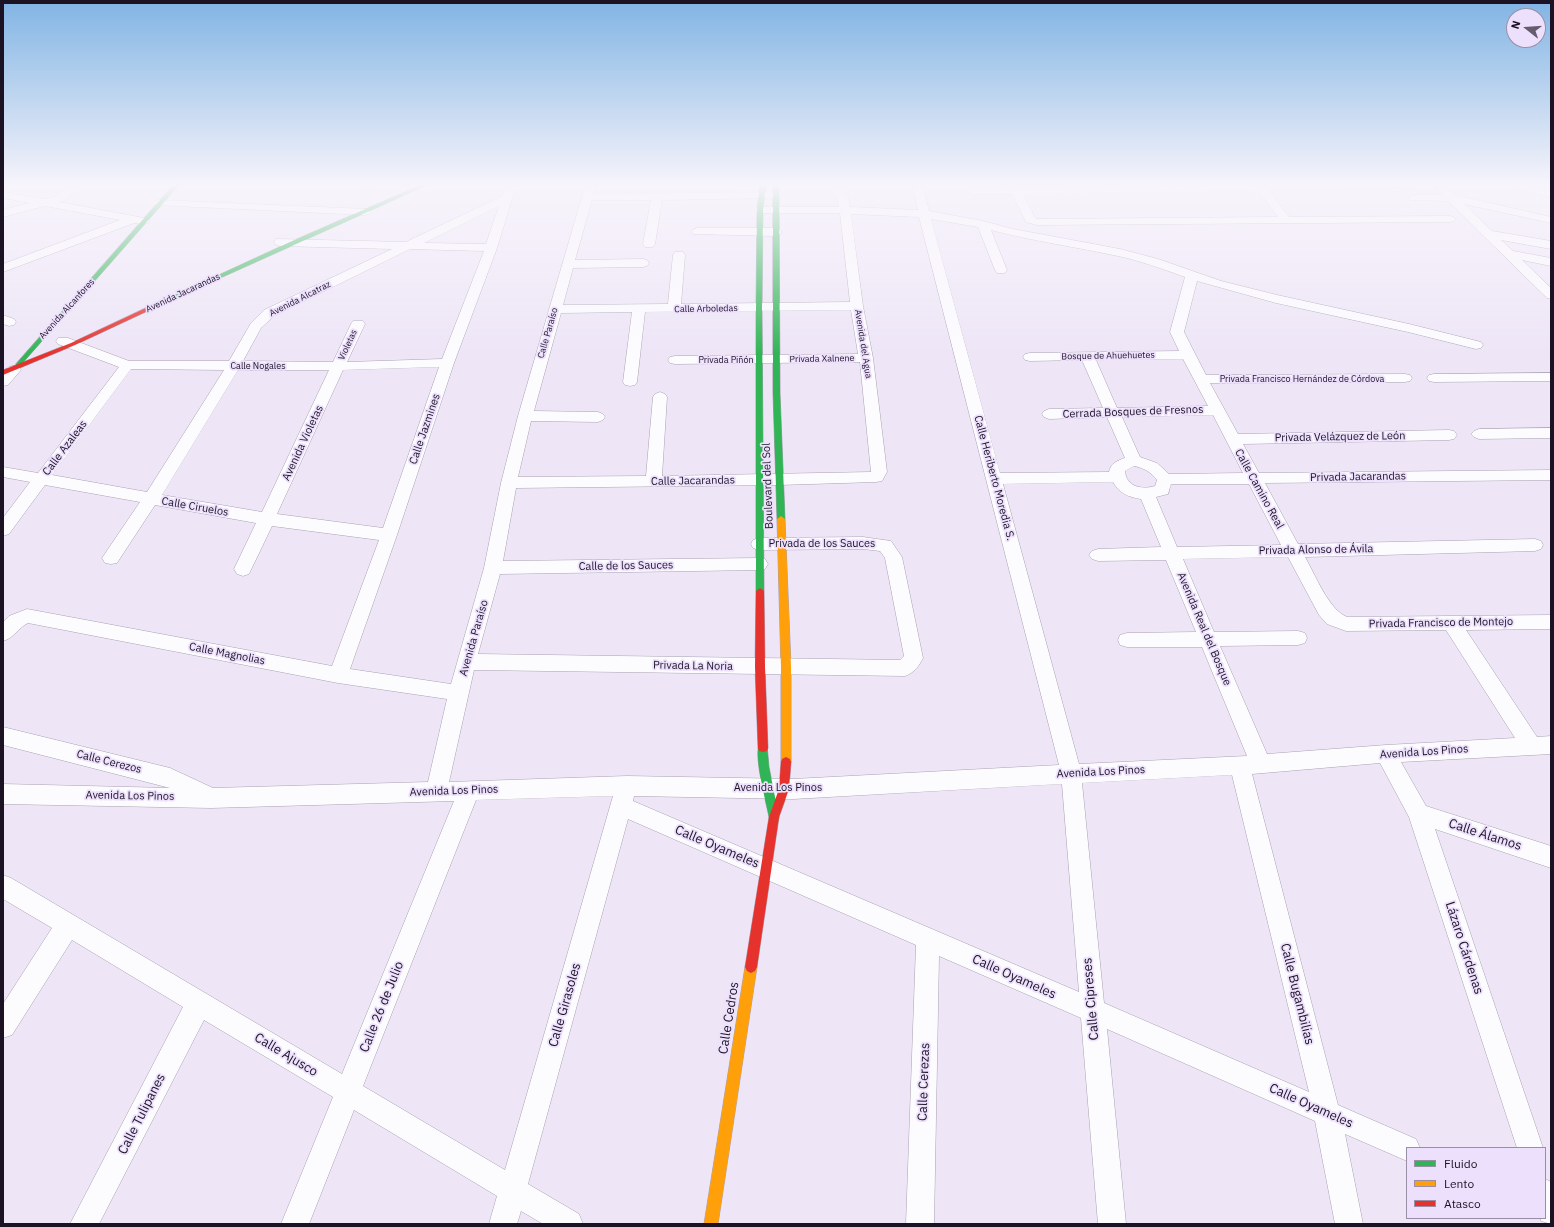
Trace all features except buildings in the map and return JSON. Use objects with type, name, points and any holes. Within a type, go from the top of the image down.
[{"type":"street","points":[[3,268],[81,240]]},
{"type":"street","name":"Avenida Alcanfores","points":[[3,382],[10,368],[75,301],[122,240]]},
{"type":"street","name":"Avenida Jacarandas","points":[[68,343],[284,240]]},
{"type":"street","name":"Avenida Jacarandas","points":[[10,368],[298,240]]},
{"type":"street","name":"Avenida Alcatraz","points":[[111,558],[151,499],[234,366],[256,326],[269,314],[419,240]]},
{"type":"street","name":"Calle Jazmines","points":[[338,674],[389,535],[447,363],[493,240]]},
{"type":"street","name":"Calle Paraíso","points":[[509,483],[525,416],[575,240]]},
{"type":"street","name":"Boulevard del Sol","points":[[760,240],[758,308],[760,668],[764,767],[775,789]]},
{"type":"street","name":"Boulevard del Sol","points":[[775,789],[786,766],[786,667],[783,543],[779,480],[776,308],[777,240]]},
{"type":"street","name":"Avenida del Agua","points":[[848,240],[866,358],[879,472],[876,477]]},
{"type":"street","name":"Calle Heriberto Moredia S.","points":[[931,240],[1071,773]]},
{"type":"street","points":[[989,240],[1001,270]]},
{"type":"street","points":[[1054,240],[1120,253],[1154,262],[1192,276],[1276,299],[1380,323],[1409,328],[1476,346]]},
{"type":"street","points":[[1496,240],[1551,295]]},
{"type":"street","points":[[1524,240],[1551,245]]},
{"type":"street","points":[[280,242],[491,248]]},
{"type":"street","points":[[674,309],[679,254]]},
{"type":"street","points":[[1510,254],[1551,262]]},
{"type":"street","points":[[568,264],[643,263]]},
{"type":"street","points":[[760,268],[777,267]]},
{"type":"street","name":"Calle Camino Real","points":[[1192,276],[1177,332],[1186,355],[1325,610],[1333,619]]},
{"type":"street","name":"Calle Arboledas","points":[[555,310],[857,306]]},
{"type":"street","points":[[630,382],[639,309]]},
{"type":"street","name":"Violetas","points":[[339,366],[358,324]]},
{"type":"street","name":"Calle Nogales","points":[[68,343],[127,365],[339,366],[447,363]]},
{"type":"street","name":"Bosque de Ahuehuetes","points":[[1030,357],[1186,355]]},
{"type":"street","points":[[1086,356],[1134,462]]},
{"type":"street","name":"Privada Xalnene","points":[[777,359],[866,358]]},
{"type":"street","name":"Privada Piñón","points":[[675,360],[777,359]]},
{"type":"street","name":"Calle Azaleas","points":[[3,530],[127,365]]},
{"type":"street","name":"Avenida Violetas","points":[[243,569],[339,366]]},
{"type":"street","points":[[1434,378],[1551,377]]},
{"type":"street","name":"Privada Francisco Hernández de Córdova","points":[[1200,379],[1405,378]]},
{"type":"street","points":[[654,481],[660,396]]},
{"type":"street","name":"Cerrada Bosques de Fresnos","points":[[1049,414],[1216,410]]},
{"type":"street","points":[[525,416],[598,417]]},
{"type":"street","points":[[1479,434],[1551,433]]},
{"type":"street","name":"Privada Velázquez de León","points":[[1232,439],[1449,435]]},
{"type":"street","points":[[1134,462],[1148,464],[1159,470],[1165,479],[1162,490],[1147,495],[1134,492],[1122,486],[1116,477],[1117,469],[1124,464],[1134,462]]},
{"type":"street","name":"Calle Ciruelos","points":[[3,472],[267,519],[389,535]]},
{"type":"street","name":"Privada Jacarandas","points":[[1165,479],[1551,475]]},
{"type":"street","name":"Calle Jacarandas","points":[[509,483],[779,480],[876,477]]},
{"type":"street","points":[[994,479],[1116,477]]},
{"type":"street","name":"Avenida Paraíso","points":[[436,792],[458,693],[468,662],[493,568],[509,483]]},
{"type":"street","name":"Avenida Real del Bosque","points":[[1147,495],[1208,639],[1251,764]]},
{"type":"street","name":"Privada de los Sauces","points":[[759,544],[863,543],[886,545],[893,557],[914,658]]},
{"type":"street","name":"Privada Alonso de Ávila","points":[[1098,555],[1535,545]]},
{"type":"street","name":"Calle de los Sauces","points":[[493,568],[759,564]]},
{"type":"street","name":"Calle Magnolias","points":[[3,634],[15,621],[27,616],[338,674],[458,693]]},
{"type":"street","name":"Privada Francisco de Montejo","points":[[1333,619],[1346,624],[1551,622]]},
{"type":"street","points":[[1450,623],[1541,745]]},
{"type":"street","points":[[1127,640],[1298,638]]},
{"type":"street","name":"Privada La Noria","points":[[468,662],[760,668],[905,668],[914,658]]},
{"type":"street","name":"Calle Cerezos","points":[[3,736],[170,777],[211,798]]},
{"type":"street","name":"Avenida Los Pinos","points":[[3,794],[211,798],[469,790],[624,796],[1251,764],[1541,745]]},
{"type":"street","name":"Lázaro Cárdenas","points":[[1386,754],[1419,814],[1530,1147]]},
{"type":"street","name":"Calle Bugambilias","points":[[1251,764],[1327,1113],[1349,1224]]},
{"type":"street","name":"Calle Cipreses","points":[[1071,773],[1112,1224]]},
{"type":"street","name":"Calle Cedros","points":[[711,1224],[774,817],[775,789]]},
{"type":"street","name":"Calle Cedros","points":[[774,817],[775,789]]},
{"type":"street","name":"Calle 26 de Julio","points":[[295,1224],[469,790]]},
{"type":"street","name":"Calle Oyameles","points":[[624,796],[766,868],[1406,1148]]},
{"type":"street","name":"Calle Girasoles","points":[[504,1224],[624,796]]},
{"type":"street","name":"Calle Álamos","points":[[1419,814],[1551,857]]},
{"type":"street","name":"Calle Ajusco","points":[[3,886],[569,1224]]},
{"type":"street","points":[[3,1026],[68,925]]},
{"type":"street","name":"Calle Cerezas","points":[[920,1224],[928,939]]},
{"type":"street","name":"Calle Tulipanes","points":[[84,1224],[199,1003]]},
{"type":"street","points":[[1546,1195],[1551,1211]]},
{"type":"traffic: fast","points":[[18,365],[128,240]]},
{"type":"traffic: fast","points":[[165,301],[298,240]]},
{"type":"traffic: fast","points":[[760,240],[760,591]]},
{"type":"traffic: fast","points":[[776,240],[776,393],[781,519]]},
{"type":"traffic: fast","points":[[763,748],[764,767],[774,817]]},
{"type":"traffic: slow","points":[[781,519],[786,667],[786,762]]},
{"type":"traffic: slow","points":[[711,1224],[751,967]]},
{"type":"traffic: jam","points":[[3,373],[73,344],[165,301]]},
{"type":"traffic: jam","points":[[760,591],[760,667],[763,748]]},
{"type":"traffic: jam","points":[[751,967],[774,817],[784,789],[786,762]]}]
